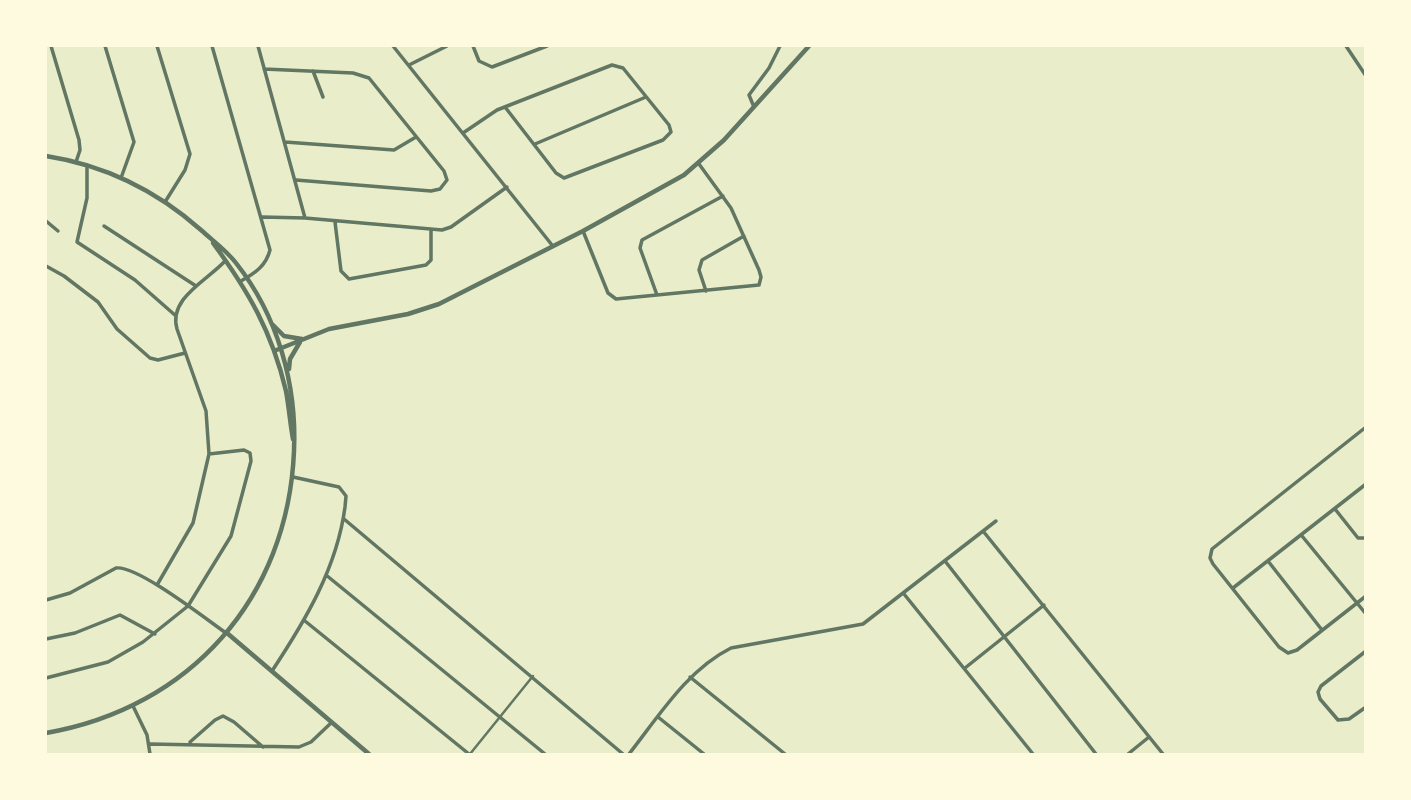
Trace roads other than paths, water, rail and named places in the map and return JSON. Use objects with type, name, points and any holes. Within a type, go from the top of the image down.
[{"type":"street","points":[[51,46],[79,140],[76,162]]},
{"type":"street","points":[[105,46],[134,142],[121,178]]},
{"type":"street","points":[[157,46],[190,154],[185,170],[165,202]]},
{"type":"street","points":[[212,46],[270,250],[265,263],[244,279]]},
{"type":"street","points":[[258,46],[305,218]]},
{"type":"street","points":[[393,46],[552,245]]},
{"type":"street","points":[[409,65],[447,46]]},
{"type":"street","points":[[473,46],[479,61],[492,67],[547,46]]},
{"type":"street","points":[[754,107],[749,95],[769,68],[780,46]]},
{"type":"street","points":[[274,351],[344,325],[408,314],[431,307],[473,288],[661,188],[699,164],[809,46]]},
{"type":"street","points":[[1346,46],[1366,76]]},
{"type":"street","points":[[463,133],[489,114],[505,107],[612,65],[622,68],[669,125],[671,132],[663,140],[570,177],[561,177],[505,107]]},
{"type":"street","points":[[264,69],[353,73],[369,78],[446,175],[446,184],[431,191],[296,180]]},
{"type":"street","points":[[313,71],[323,97]]},
{"type":"street","points":[[534,144],[646,97]]},
{"type":"street","points":[[285,142],[394,150],[416,137]]},
{"type":"street","points":[[46,156],[87,165],[121,178],[165,202],[227,252],[271,322],[284,336],[303,340]]},
{"type":"street","points":[[583,231],[610,295],[616,299],[759,285],[759,270],[744,236],[723,196],[699,164]]},
{"type":"street","points":[[87,165],[88,198],[77,242],[135,281],[176,316]]},
{"type":"street","points":[[262,217],[305,218],[431,230],[451,228],[506,187]]},
{"type":"street","points":[[657,295],[640,248],[642,240],[723,196]]},
{"type":"street","points":[[46,221],[58,231]]},
{"type":"street","points":[[335,222],[342,273],[349,279],[426,265],[431,260],[431,230]]},
{"type":"street","points":[[104,226],[196,286]]},
{"type":"street","points":[[706,291],[699,270],[702,260],[744,236]]},
{"type":"street","points":[[209,237],[244,279],[264,325],[286,392],[295,443]]},
{"type":"street","points":[[157,586],[193,523],[209,454],[206,411],[185,353],[176,316],[182,302],[196,286],[226,260]]},
{"type":"street","points":[[46,265],[98,302],[117,329],[150,358],[158,360],[185,353]]},
{"type":"street","points":[[46,733],[95,721],[133,706],[181,676],[227,633],[252,598],[273,556],[285,521],[293,477],[295,419],[289,375],[271,322]]},
{"type":"street","points":[[289,375],[290,359],[303,340]]},
{"type":"street","points":[[1366,427],[1212,549],[1211,561],[1285,652],[1295,652],[1366,596]]},
{"type":"street","points":[[46,678],[108,662],[155,634],[188,606],[231,536],[251,457],[244,450],[209,454]]},
{"type":"street","points":[[270,672],[305,621],[326,575],[344,519],[344,490],[335,485],[293,477]]},
{"type":"street","points":[[1233,588],[1366,484]]},
{"type":"street","points":[[1335,509],[1355,534],[1361,539],[1366,538]]},
{"type":"street","points":[[344,519],[623,754]]},
{"type":"street","points":[[629,754],[690,677],[716,655],[731,648],[863,624],[996,521]]},
{"type":"street","points":[[983,531],[1163,754]]},
{"type":"street","points":[[1302,536],[1366,614]]},
{"type":"street","points":[[945,561],[1096,754]]},
{"type":"street","points":[[1268,561],[1322,629]]},
{"type":"street","points":[[46,600],[70,593],[116,568],[129,569],[227,633],[369,754]]},
{"type":"street","points":[[326,575],[545,754]]},
{"type":"street","points":[[904,594],[1033,754]]},
{"type":"street","points":[[965,668],[1044,605]]},
{"type":"street","points":[[46,639],[75,632],[120,615],[155,634]]},
{"type":"street","points":[[305,621],[470,754],[533,676]]},
{"type":"street","points":[[1366,651],[1319,689],[1320,699],[1335,718],[1346,720],[1366,707]]},
{"type":"street","points":[[690,677],[785,754]]},
{"type":"street","points":[[133,706],[150,744],[150,754]]},
{"type":"street","points":[[188,743],[223,716],[263,747]]},
{"type":"street","points":[[659,716],[704,754]]},
{"type":"street","points":[[150,744],[305,746],[331,723]]},
{"type":"street","points":[[1128,754],[1149,737]]}]
